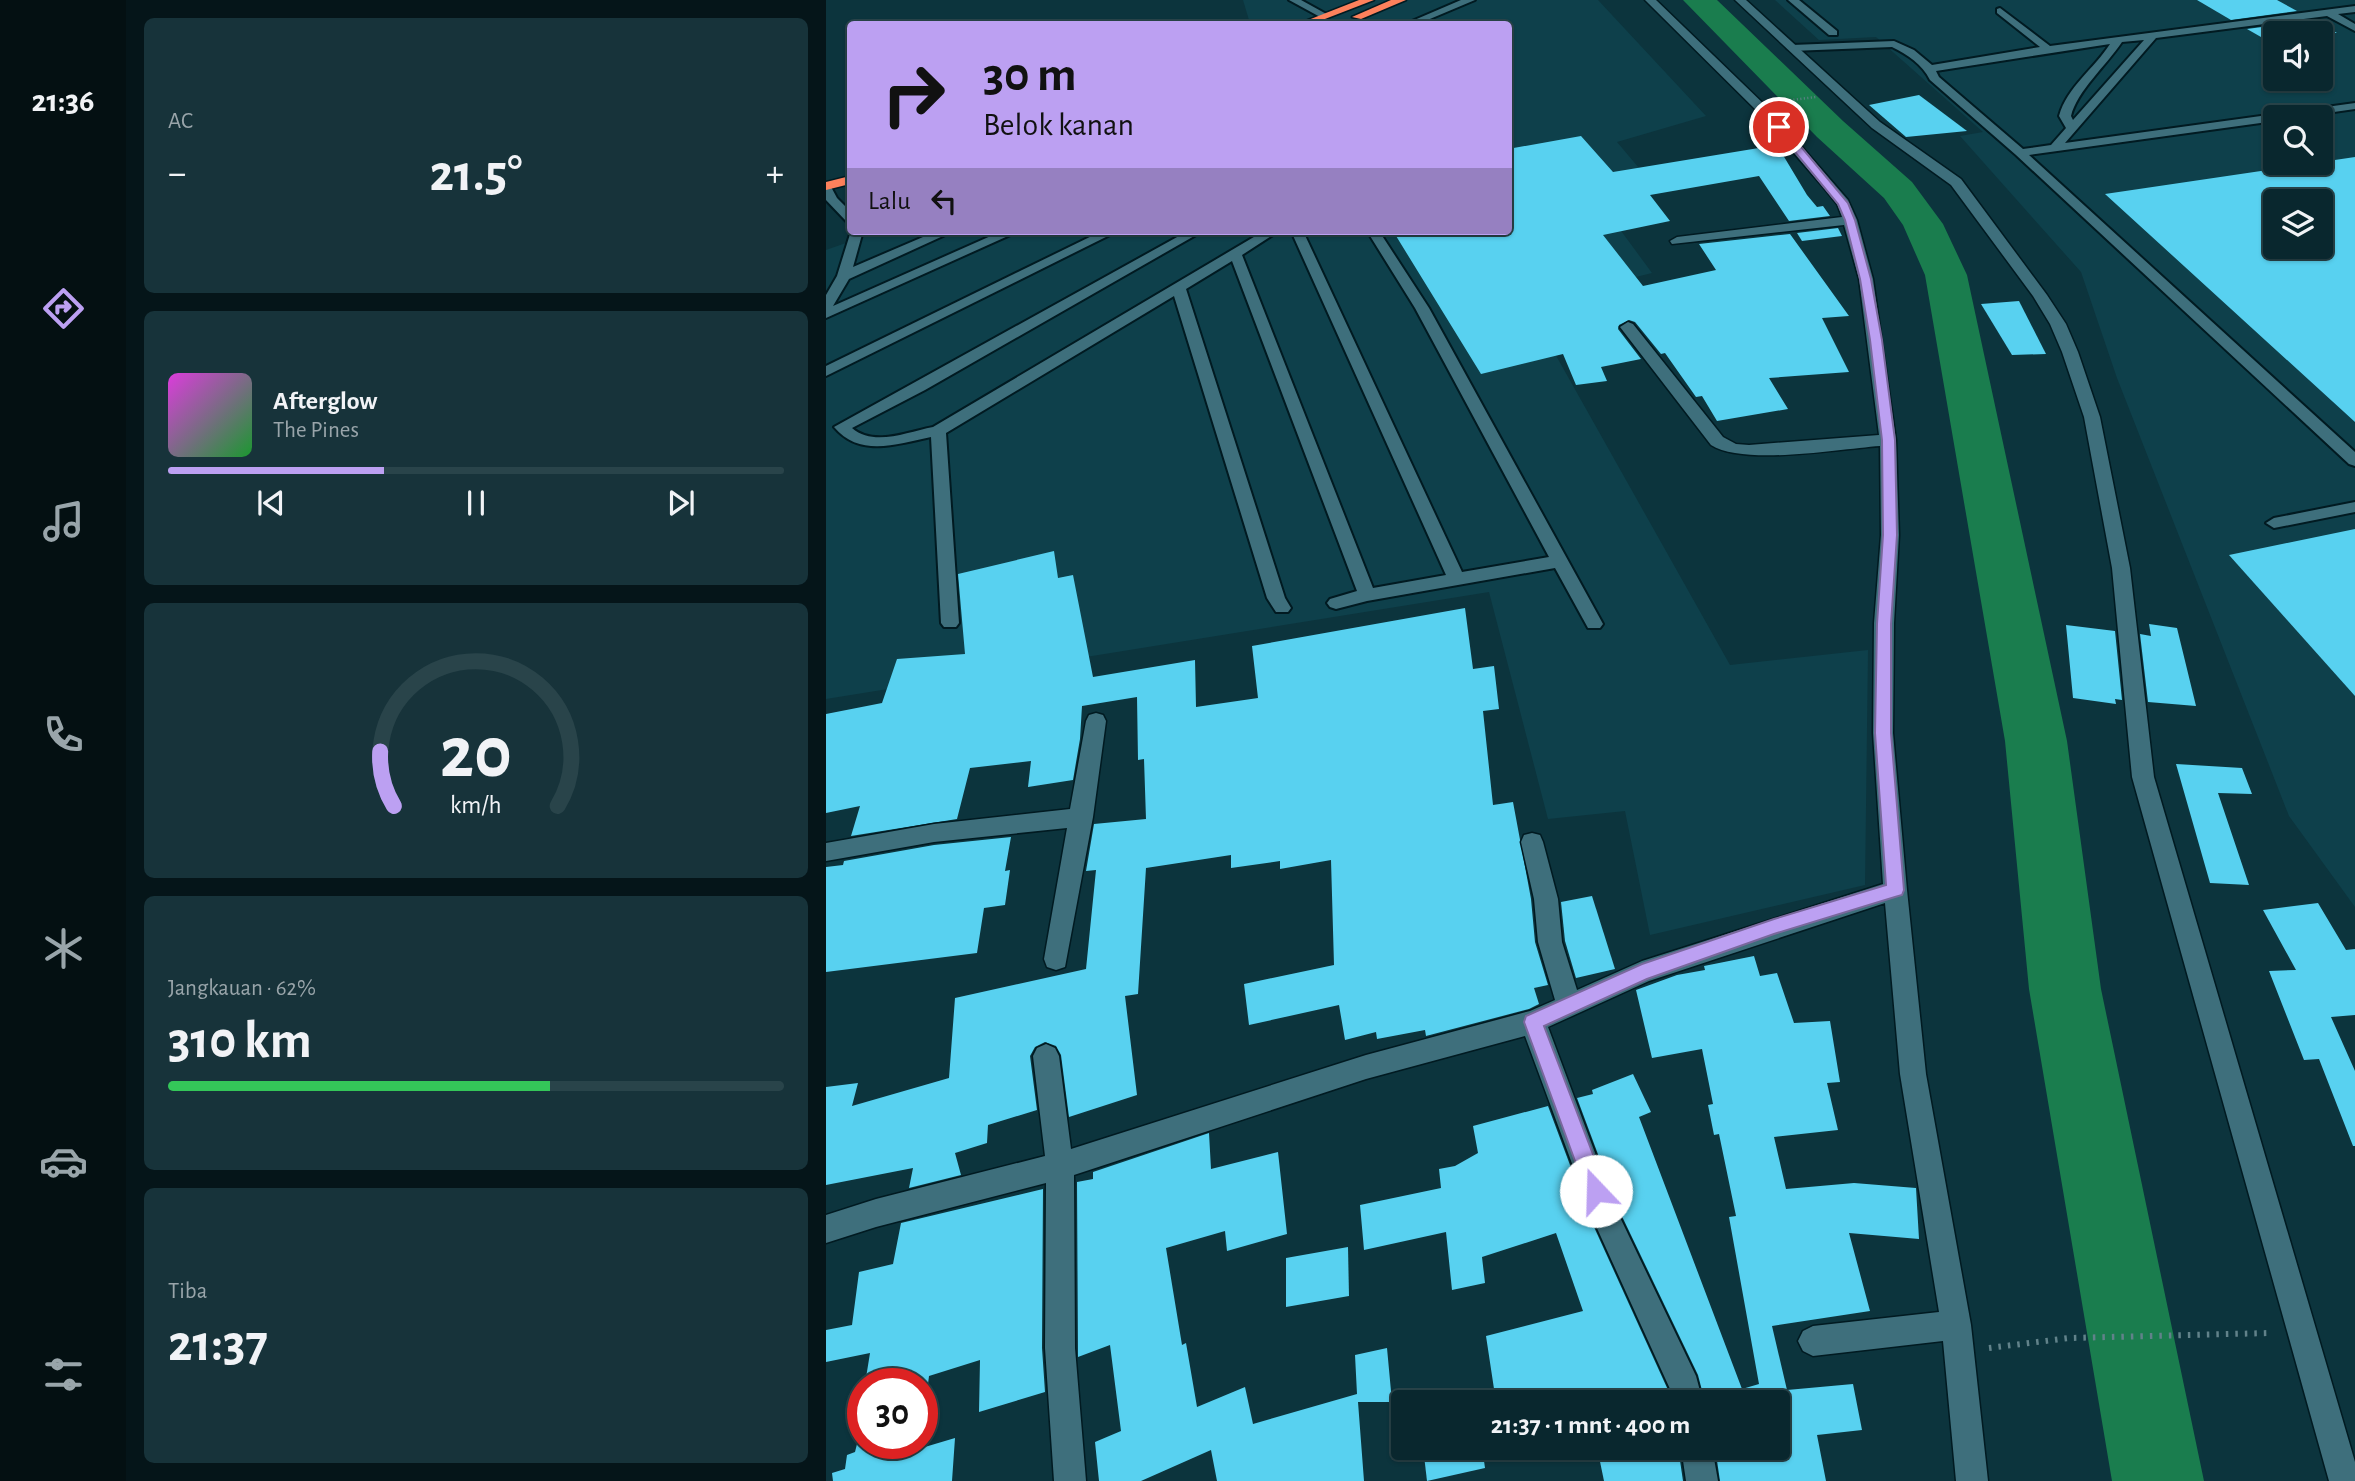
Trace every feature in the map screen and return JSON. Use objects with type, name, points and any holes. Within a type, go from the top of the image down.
[{"type":"highway","points":[[1311,21],[1369,0]]},
{"type":"highway","points":[[1346,21],[1401,0]]},
{"type":"highway","points":[[826,172],[847,166]]},
{"type":"highway","points":[[826,187],[847,181]]},
{"type":"street","points":[[1650,0],[1793,142],[1836,194],[1850,220],[1872,315],[1888,440],[1890,535],[1884,624],[1883,733],[1895,890],[1913,1074],[1957,1339],[1972,1481]]},
{"type":"street","points":[[1740,0],[1876,125],[1956,182],[2046,305],[2070,352],[2092,417],[2121,568],[2143,776],[2345,1481]]},
{"type":"street","points":[[1677,241],[1850,220]]},
{"type":"street","points":[[1628,327],[1710,432],[1726,447],[1737,451],[1888,440]]},
{"type":"street","points":[[1056,959],[1097,721]]},
{"type":"street","points":[[826,852],[934,833],[1082,817]]},
{"type":"street","points":[[1532,842],[1546,899],[1550,942],[1569,1006]]},
{"type":"street","points":[[826,1229],[876,1213],[1060,1166],[1366,1067],[1533,1022],[1642,972],[1774,927],[1895,890]]},
{"type":"street","points":[[1533,1022],[1605,1215],[1686,1390]]},
{"type":"street","points":[[1046,1056],[1060,1166],[1060,1348],[1070,1481]]},
{"type":"street","points":[[1813,1341],[1957,1339]]},
{"type":"street","points":[[1698,1460],[1702,1481]]},
{"type":"lane","points":[[1418,21],[1470,0]]},
{"type":"lane","points":[[1793,0],[1833,33]]},
{"type":"lane","points":[[1301,1],[1325,16]]},
{"type":"lane","points":[[1930,69],[2048,49],[2355,9]]},
{"type":"lane","points":[[2000,10],[2048,49]]},
{"type":"lane","points":[[2329,13],[2355,29]]},
{"type":"lane","points":[[2055,148],[2153,35]]},
{"type":"lane","points":[[2072,128],[2066,116],[2068,100],[2103,63],[2118,40]]},
{"type":"lane","points":[[1792,47],[1894,44],[1910,52],[1930,69],[1934,78],[2020,153],[2355,461]]},
{"type":"lane","points":[[2333,109],[2355,106]]},
{"type":"lane","points":[[2020,153],[2263,119]]},
{"type":"lane","points":[[826,187],[832,200],[847,215]]},
{"type":"lane","points":[[826,306],[844,276],[856,235]]},
{"type":"lane","points":[[844,276],[939,235]]},
{"type":"lane","points":[[826,314],[1004,235]]},
{"type":"lane","points":[[826,372],[1104,235]]},
{"type":"lane","points":[[826,430],[842,427],[920,387],[1190,235]]},
{"type":"lane","points":[[842,427],[857,440],[878,443],[938,431],[1266,235]]},
{"type":"lane","points":[[1299,235],[1457,580]]},
{"type":"lane","points":[[1376,235],[1422,308],[1594,624]]},
{"type":"lane","points":[[1235,253],[1367,594]]},
{"type":"lane","points":[[1178,286],[1276,598],[1282,608]]},
{"type":"lane","points":[[938,431],[950,623]]},
{"type":"lane","points":[[2274,523],[2355,507]]},
{"type":"lane","points":[[1336,603],[1367,594],[1560,561]]},
{"type":"path","points":[[1777,102],[1815,97]]},
{"type":"path","points":[[1957,1339],[2303,1333]]},
{"type":"shaded area","points":[[1243,0],[1598,0],[1706,116],[1617,142],[1655,187],[1602,205],[1652,273],[1527,304],[1730,665],[1868,650],[1865,885],[1650,935],[1625,811],[1548,819],[1489,592],[826,699],[826,250],[869,235],[1512,235],[1512,21],[1246,21],[1249,20]]},
{"type":"shaded area","points":[[1775,0],[2355,0],[2355,907],[2289,816],[2117,378],[2081,272],[1960,136],[1983,132],[1876,37],[1819,40]]},
{"type":"building","points":[[2197,0],[2277,0],[2297,11],[2231,20]]},
{"type":"building","points":[[2263,27],[2263,38],[2247,29]]},
{"type":"building","points":[[1919,95],[1967,131],[1906,137],[1869,105]]},
{"type":"building","points":[[1581,136],[1613,172],[1777,145],[1807,195],[1817,207],[1823,206],[1830,216],[1789,221],[1759,176],[1650,195],[1670,221],[1603,235],[1643,286],[1716,270],[1699,244],[1790,234],[1849,316],[1822,318],[1849,372],[1769,378],[1788,409],[1717,421],[1702,396],[1696,397],[1665,353],[1661,354],[1635,322],[1629,320],[1619,325],[1618,329],[1641,359],[1601,367],[1607,381],[1576,385],[1563,354],[1481,374],[1395,235],[1512,235],[1512,148]]},
{"type":"building","points":[[2355,157],[2355,422],[2105,194],[2263,171],[2263,175],[2333,175],[2333,160]]},
{"type":"building","points":[[1838,228],[1842,236],[1802,241],[1797,233]]},
{"type":"building","points":[[2019,301],[2046,354],[2012,355],[1981,304]]},
{"type":"building","points":[[2355,529],[2355,696],[2229,555]]},
{"type":"building","points":[[1054,551],[1058,578],[1073,575],[1093,677],[1195,660],[1196,707],[1258,698],[1252,646],[1465,608],[1473,669],[1494,666],[1499,709],[1483,711],[1493,805],[1513,802],[1531,899],[1535,942],[1548,985],[1534,988],[1539,1004],[1529,1009],[1426,1036],[1425,1030],[1377,1039],[1376,1032],[1345,1040],[1339,1005],[1249,1025],[1244,984],[1334,965],[1331,860],[1280,869],[1280,861],[1231,868],[1231,855],[1146,868],[1138,994],[1125,996],[1137,1095],[1069,1117],[1061,1055],[1056,1046],[1045,1042],[1035,1047],[1030,1056],[1037,1110],[988,1125],[987,1143],[955,1153],[961,1175],[909,1188],[913,1168],[826,1185],[826,1087],[858,1083],[852,1106],[949,1078],[955,998],[1086,969],[1096,870],[1086,871],[1094,824],[1146,819],[1144,759],[1138,760],[1137,697],[1082,706],[1073,780],[1028,787],[1031,761],[970,768],[957,819],[851,836],[860,806],[826,813],[826,714],[882,703],[897,659],[965,654],[958,574]]},
{"type":"building","points":[[2149,624],[2177,628],[2196,706],[2148,702],[2140,634],[2151,636]]},
{"type":"building","points":[[2066,625],[2115,631],[2122,700],[2115,699],[2116,704],[2073,698]]},
{"type":"building","points":[[2176,764],[2242,768],[2252,794],[2218,793],[2249,885],[2210,883]]},
{"type":"building","points":[[1011,837],[1005,871],[1010,870],[1005,905],[984,908],[977,953],[826,972],[826,867],[843,865],[844,861],[934,845]]},
{"type":"building","points":[[1592,896],[1615,969],[1576,978],[1565,941],[1561,902]]},
{"type":"building","points":[[2318,903],[2346,950],[2355,949],[2355,1015],[2331,1017],[2355,1071],[2355,1146],[2319,1059],[2304,1060],[2269,971],[2296,970],[2263,910]]},
{"type":"building","points":[[1754,956],[1760,976],[1777,973],[1794,1023],[1830,1021],[1840,1082],[1827,1083],[1838,1130],[1774,1137],[1786,1189],[1854,1183],[1916,1188],[1919,1239],[1849,1233],[1870,1311],[1772,1326],[1787,1390],[1702,1390],[1698,1375],[1618,1208],[1577,1098],[1593,1094],[1592,1090],[1633,1074],[1651,1112],[1639,1117],[1742,1389],[1759,1384],[1729,1217],[1736,1216],[1719,1134],[1714,1135],[1708,1105],[1713,1104],[1702,1049],[1652,1058],[1636,990],[1677,975],[1705,970],[1704,966]]},
{"type":"building","points":[[1548,1106],[1589,1216],[1668,1390],[1494,1390],[1486,1336],[1583,1311],[1556,1233],[1482,1257],[1485,1283],[1452,1290],[1446,1232],[1364,1250],[1360,1205],[1441,1188],[1439,1169],[1455,1166],[1478,1153],[1473,1126]]},
{"type":"building","points":[[1209,1133],[1211,1169],[1278,1152],[1287,1234],[1227,1251],[1225,1231],[1166,1248],[1182,1345],[1186,1343],[1197,1407],[1245,1387],[1253,1424],[1357,1394],[1355,1355],[1387,1348],[1391,1402],[1358,1402],[1364,1481],[1217,1481],[1211,1450],[1141,1481],[1099,1481],[1095,1442],[1121,1431],[1110,1345],[1078,1357],[1077,1182],[1093,1179],[1093,1172]]},
{"type":"building","points":[[1043,1189],[1042,1348],[1045,1392],[979,1412],[980,1360],[938,1373],[938,1368],[868,1368],[870,1353],[826,1362],[826,1330],[852,1325],[859,1272],[893,1264],[901,1223]]},
{"type":"building","points":[[1348,1247],[1349,1296],[1286,1307],[1286,1258]]},
{"type":"building","points":[[1853,1384],[1862,1430],[1817,1435],[1826,1481],[1720,1481],[1717,1460],[1790,1460],[1790,1390],[1787,1390]]},
{"type":"building","points":[[955,1438],[952,1481],[833,1481],[832,1473],[845,1469],[847,1455],[847,1459],[938,1459],[938,1443]]},
{"type":"building","points":[[1425,1460],[1484,1460],[1485,1468],[1427,1481]]},
{"type":"building","points":[[1600,1460],[1680,1460],[1683,1481],[1604,1481]]},
{"type":"waterway","points":[[1698,0],[1731,29],[1830,129],[1898,190],[1923,224],[1946,275],[2036,741],[2065,989],[2158,1481]]},
{"type":"route","points":[[1596,1191],[1533,1022],[1642,972],[1774,927],[1895,890],[1883,733],[1884,624],[1890,535],[1888,440],[1876,340],[1866,279],[1843,203],[1779,127]]}]
